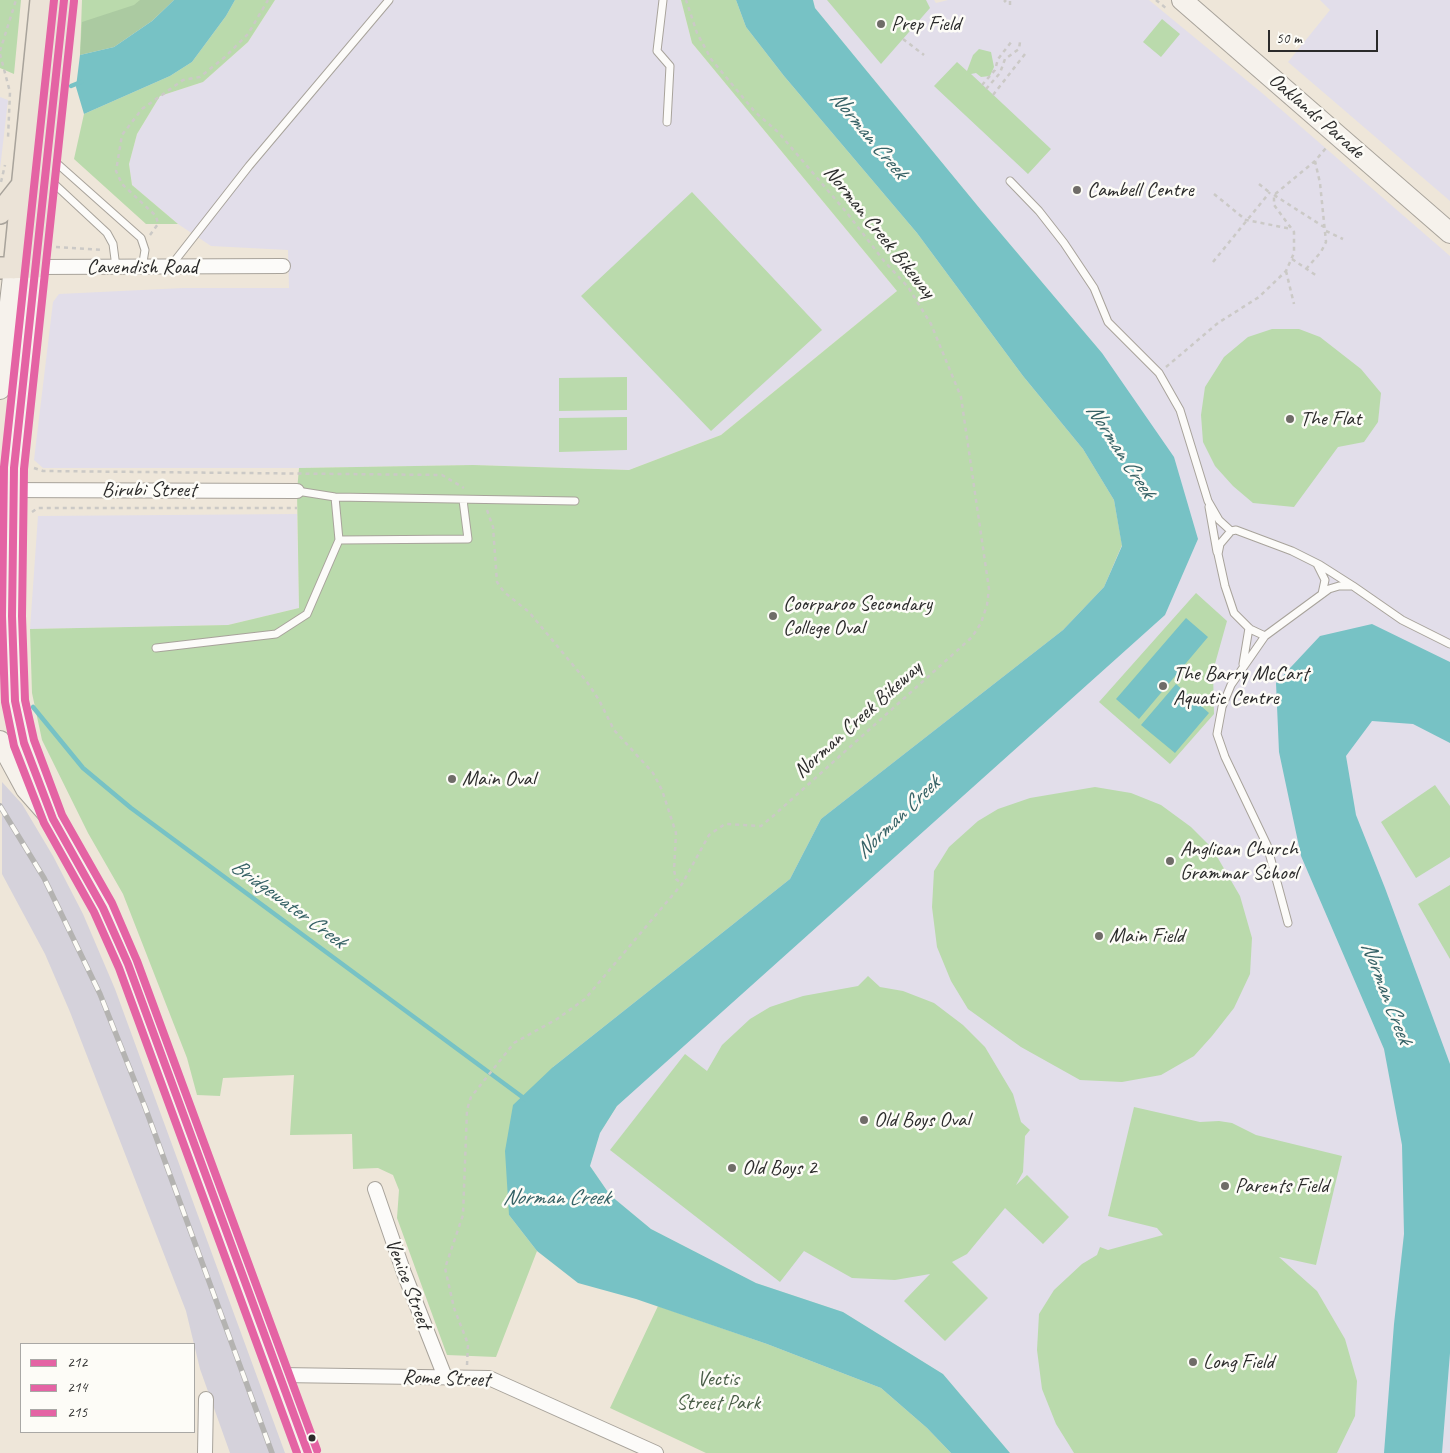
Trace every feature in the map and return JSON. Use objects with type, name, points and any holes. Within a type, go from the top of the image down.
[{"type":"main road","points":[[0,389],[7,268],[23,184],[41,0]]},
{"type":"main road","points":[[64,0],[49,156],[7,490],[15,701],[24,743],[39,778],[53,819],[103,908],[128,964],[308,1453]]},
{"type":"main road","name":"Oaklands Parade","points":[[1182,0],[1450,233]]},
{"type":"main road","points":[[0,213],[23,184]]},
{"type":"main road","name":"Cavendish Road","points":[[7,268],[36,267]]},
{"type":"main road","points":[[1,751],[26,789],[53,819]]},
{"type":"street","name":"Cavendish Road","points":[[36,267],[170,268],[284,266]]},
{"type":"street","name":"Birubi Street","points":[[7,490],[297,491]]},
{"type":"street","points":[[1,751],[20,723]]},
{"type":"street","name":"Venice Street","points":[[375,1189],[404,1273],[444,1377]]},
{"type":"street","name":"Rome Street","points":[[280,1376],[467,1377],[496,1380],[656,1453]]},
{"type":"street","points":[[205,1453],[206,1399]]},
{"type":"lane","points":[[170,268],[249,166],[390,0]]},
{"type":"lane","points":[[663,0],[657,51],[670,66],[667,122]]},
{"type":"lane","points":[[49,156],[73,175],[142,240],[145,250],[142,268]]},
{"type":"lane","points":[[46,177],[66,193],[107,233],[114,249],[116,268]]},
{"type":"lane","points":[[1010,181],[1039,211],[1064,243],[1094,288],[1108,322],[1136,347],[1160,373],[1180,410],[1208,501],[1212,533],[1225,586],[1234,613],[1249,628],[1265,636]]},
{"type":"lane","points":[[297,491],[335,497],[575,501]]},
{"type":"lane","points":[[156,648],[276,634],[307,614],[339,540],[335,497]]},
{"type":"lane","points":[[339,540],[468,539],[463,500]]},
{"type":"lane","points":[[1208,501],[1219,520],[1231,531]]},
{"type":"lane","points":[[1218,554],[1220,544],[1231,531],[1236,530],[1246,533],[1315,562],[1402,620],[1450,644]]},
{"type":"lane","points":[[1315,562],[1325,580],[1322,594]]},
{"type":"lane","points":[[1288,923],[1267,845],[1225,757],[1217,734],[1222,707],[1231,685],[1265,636],[1322,594],[1339,586],[1352,586]]},
{"type":"lane","points":[[1243,666],[1249,628]]},
{"type":"path","points":[[8,140],[10,92],[0,52],[16,0]]},
{"type":"path","points":[[142,240],[150,235],[158,224],[156,216],[122,184],[116,172],[122,135],[142,109],[183,80],[200,77],[225,57],[248,34],[268,0]]},
{"type":"path","name":"Norman Creek Bikeway","points":[[467,1377],[468,1344],[454,1308],[445,1268],[463,1215],[468,1104],[480,1086],[514,1043],[557,1019],[585,999],[682,884],[709,835],[725,824],[761,826],[972,637],[981,623],[987,605],[989,589],[961,397],[931,324],[908,287],[884,261],[847,213],[778,132],[755,112],[711,59],[696,33],[686,0]]},
{"type":"path","points":[[1010,0],[1010,5]]},
{"type":"path","points":[[903,39],[924,55]]},
{"type":"path","points":[[982,85],[995,70],[998,59],[1012,41]]},
{"type":"path","points":[[986,89],[1000,73],[1005,59],[1019,49],[1020,42]]},
{"type":"path","points":[[993,95],[1025,54]]},
{"type":"path","points":[[1274,195],[1315,161],[1330,143]]},
{"type":"path","points":[[0,183],[6,159]]},
{"type":"path","points":[[1306,269],[1321,252],[1326,242],[1320,183],[1315,161]]},
{"type":"path","points":[[1259,184],[1325,227]]},
{"type":"path","points":[[1213,262],[1270,192]]},
{"type":"path","points":[[1214,194],[1246,220],[1292,229]]},
{"type":"path","points":[[1160,373],[1218,323],[1259,297],[1286,271],[1294,253],[1292,229],[1274,206],[1274,195]]},
{"type":"path","points":[[1326,232],[1343,239]]},
{"type":"path","points":[[51,239],[56,249]]},
{"type":"path","points":[[100,242],[100,250]]},
{"type":"path","points":[[52,247],[56,249],[114,249]]},
{"type":"path","points":[[1292,259],[1318,276]]},
{"type":"path","points":[[1286,271],[1294,304]]},
{"type":"path","points":[[33,467],[43,471],[442,475],[483,499],[493,527],[497,582],[504,592],[529,612],[587,682],[600,700],[614,730],[653,774],[662,790],[676,833],[674,870],[676,879],[682,884]]},
{"type":"path","points":[[32,512],[38,508],[297,508]]},
{"type":"shaded area","points":[[275,0],[681,0],[692,43],[897,291],[721,435],[629,470],[473,465],[299,468],[43,468],[34,460],[53,302],[59,294],[183,288],[289,288],[288,250],[211,246],[178,224],[132,185],[129,164],[137,134],[160,96],[203,82],[248,42]]},
{"type":"shaded area","name":"Anglican Church Grammar School","points":[[813,0],[934,0],[936,3],[948,0],[1149,0],[1262,93],[1450,256],[1450,1453],[1010,1453],[943,1374],[843,1312],[756,1283],[651,1229],[610,1195],[590,1166],[600,1133],[1102,353],[981,210],[815,8]]},
{"type":"shaded area","points":[[1320,0],[1450,0],[1450,201],[1288,62],[1330,10]]},
{"type":"shaded area","points":[[0,97],[8,100],[0,169]]},
{"type":"shaded area","points":[[297,514],[299,608],[228,625],[30,629],[38,516]]},
{"type":"shaded area","points":[[2,782],[22,804],[53,856],[83,914],[115,989],[285,1453],[230,1453],[200,1369],[186,1311],[70,1012],[45,954],[2,874]]},
{"type":"green space","points":[[0,0],[21,0],[14,74],[0,68]]},
{"type":"green space","points":[[82,0],[174,0],[80,55]]},
{"type":"green space","points":[[140,0],[174,0],[152,21],[114,47],[80,55],[82,22],[134,5]]},
{"type":"green space","points":[[235,0],[275,0],[248,42],[203,82],[160,96],[137,134],[129,164],[132,185],[178,224],[146,224],[74,159],[84,114],[170,76],[192,62],[226,16]]},
{"type":"green space","points":[[681,0],[736,0],[746,27],[784,76],[917,233],[1023,376],[1083,449],[1114,500],[1122,545],[1104,587],[1063,630],[821,819],[790,879],[553,1067],[509,1215],[537,1251],[496,1357],[447,1355],[397,1218],[399,1190],[393,1175],[378,1168],[353,1169],[352,1134],[290,1135],[294,1075],[223,1078],[220,1096],[197,1095],[187,1058],[123,894],[88,833],[42,740],[32,693],[30,629],[228,625],[299,608],[297,491],[299,468],[473,465],[629,470],[721,435],[897,291],[692,43]]},
{"type":"green space","name":"Prep Field","points":[[827,0],[926,0],[930,8],[881,64]]},
{"type":"green space","points":[[1162,19],[1180,34],[1161,57],[1143,42]]},
{"type":"green space","points":[[979,49],[991,52],[994,67],[990,76],[981,77],[976,73],[971,74],[1051,149],[1028,174],[934,86],[957,62],[967,71],[973,55]]},
{"type":"green space","points":[[692,192],[822,330],[711,431],[581,296]]},
{"type":"green space","name":"The Flat","points":[[1272,329],[1299,329],[1320,337],[1361,369],[1381,393],[1378,422],[1364,442],[1338,447],[1294,507],[1253,503],[1233,486],[1215,466],[1203,442],[1201,415],[1205,387],[1224,357],[1248,337]]},
{"type":"green space","points":[[627,377],[627,410],[559,411],[559,378]]},
{"type":"green space","points":[[627,417],[627,450],[559,452],[559,418]]},
{"type":"green space","name":"The Barry McCart Aquatic Centre","points":[[1196,593],[1227,621],[1213,671],[1214,714],[1170,764],[1099,702]]},
{"type":"green space","points":[[1435,785],[1450,806],[1450,857],[1416,878],[1381,822]]},
{"type":"green space","points":[[1095,787],[1131,793],[1161,805],[1191,827],[1212,848],[1240,896],[1252,938],[1250,974],[1234,1008],[1194,1056],[1161,1075],[1122,1082],[1080,1080],[1021,1047],[968,1009],[951,981],[937,947],[932,907],[934,871],[949,847],[978,821],[998,809],[1030,798]]},
{"type":"green space","points":[[1450,885],[1450,959],[1418,904]]},
{"type":"green space","name":"Old Boys Oval","points":[[868,976],[880,987],[903,991],[934,1003],[963,1025],[985,1047],[1013,1094],[1021,1122],[1030,1130],[1025,1136],[1023,1172],[1016,1185],[1027,1175],[1069,1217],[1043,1244],[1005,1208],[967,1254],[952,1262],[988,1298],[945,1341],[904,1301],[930,1274],[895,1280],[852,1278],[804,1251],[780,1282],[610,1150],[685,1054],[707,1071],[722,1045],[750,1019],[770,1007],[803,996],[858,986]]},
{"type":"green space","points":[[1134,1107],[1200,1122],[1219,1121],[1232,1123],[1256,1135],[1342,1156],[1316,1265],[1279,1257],[1317,1291],[1345,1339],[1357,1381],[1355,1416],[1337,1453],[1074,1453],[1056,1424],[1042,1389],[1037,1350],[1039,1314],[1054,1290],[1082,1264],[1097,1255],[1100,1247],[1108,1250],[1163,1235],[1157,1228],[1108,1216]]},
{"type":"green space","name":"Vectis Street Park","points":[[658,1306],[767,1344],[881,1388],[927,1428],[951,1453],[706,1453],[610,1408]]},
{"type":"water","points":[[174,0],[235,0],[226,16],[192,62],[170,76],[84,114],[76,87],[80,55],[114,47],[152,21]]},
{"type":"water","name":"Norman Creek","points":[[736,0],[813,0],[815,8],[981,210],[1102,353],[1174,457],[1198,539],[1165,615],[617,1106],[600,1133],[590,1166],[610,1195],[651,1229],[756,1283],[843,1312],[943,1374],[1010,1453],[951,1453],[927,1428],[881,1388],[767,1344],[636,1299],[578,1283],[537,1251],[509,1215],[505,1151],[513,1105],[553,1067],[790,879],[821,819],[1063,630],[1104,587],[1122,546],[1114,500],[1083,449],[1023,376],[917,233],[784,76],[746,27]]},
{"type":"water","points":[[1186,618],[1208,637],[1139,719],[1116,699]]},
{"type":"water","name":"Norman Creek","points":[[1372,624],[1450,662],[1450,743],[1413,724],[1372,721],[1346,756],[1356,815],[1450,1064],[1450,1353],[1442,1453],[1384,1453],[1394,1324],[1404,1234],[1402,1145],[1384,1049],[1301,856],[1279,752],[1276,683],[1320,636]]},
{"type":"water","points":[[1176,684],[1209,713],[1175,753],[1141,725]]},
{"type":"waterway","points":[[71,86],[81,82]]},
{"type":"waterway","name":"Bridgewater Creek","points":[[33,707],[83,768],[131,808],[525,1099]]},
{"type":"railway","points":[[0,806],[44,878],[100,994],[145,1107],[272,1453]]},
{"type":"transit line","name":"214","points":[[54,0],[4,467],[2,616],[5,702],[14,746],[44,823],[94,912],[119,968],[297,1453]]},
{"type":"transit line","name":"212","points":[[64,0],[14,468],[12,616],[15,701],[24,743],[53,819],[103,908],[128,964],[308,1453]]},
{"type":"transit line","name":"215","points":[[74,1],[24,469],[22,616],[25,700],[34,740],[62,815],[112,903],[137,961],[317,1450]]},
{"type":"place","name":"Prep Field","points":[[881,24]]},
{"type":"place","name":"Cambell Centre","points":[[1077,190]]},
{"type":"place","name":"The Flat","points":[[1290,419]]},
{"type":"place","name":"Coorparoo Secondary College Oval","points":[[773,616]]},
{"type":"place","name":"The Barry McCart Aquatic Centre","points":[[1163,686]]},
{"type":"place","name":"Main Oval","points":[[452,779]]},
{"type":"place","name":"Anglican Church Grammar School","points":[[1170,861]]},
{"type":"place","name":"Main Field","points":[[1099,936]]},
{"type":"place","name":"Old Boys Oval","points":[[864,1120]]},
{"type":"place","name":"Old Boys 2","points":[[732,1168]]},
{"type":"place","name":"Parents Field","points":[[1225,1186]]},
{"type":"place","name":"Long Field","points":[[1193,1362]]}]
